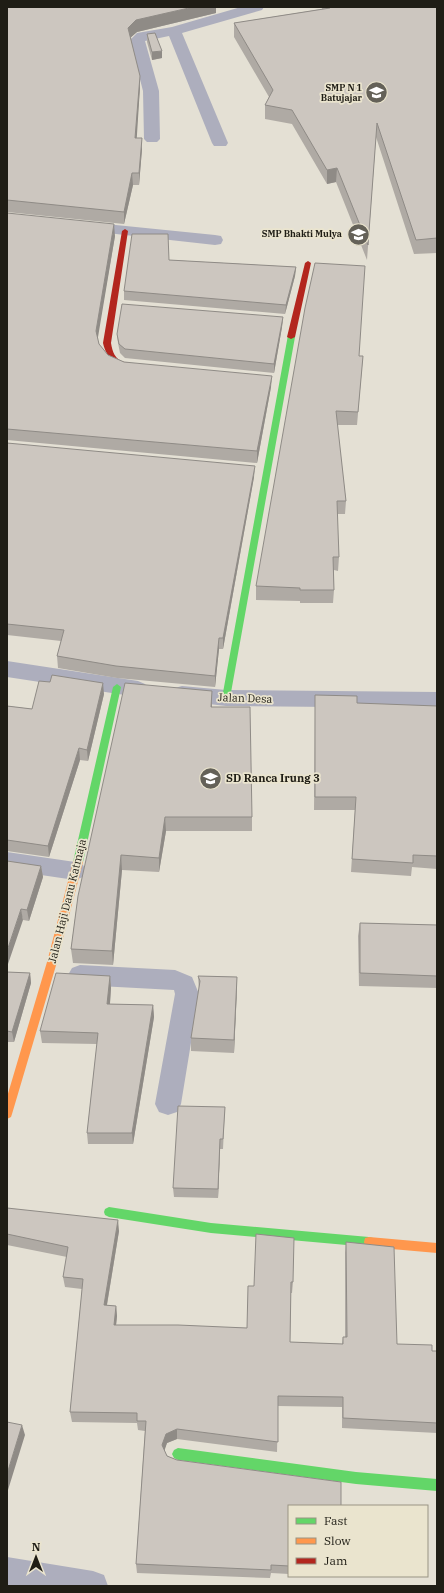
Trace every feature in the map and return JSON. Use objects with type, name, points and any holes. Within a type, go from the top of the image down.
[{"type":"street","points":[[152,139],[150,91],[137,40],[142,36],[174,31],[257,7]]},
{"type":"street","points":[[174,31],[220,143]]},
{"type":"street","points":[[70,225],[215,240]]},
{"type":"street","points":[[125,231],[122,307],[107,343],[108,352],[113,361],[125,366],[149,368]]},
{"type":"street","points":[[226,698],[259,471],[279,380],[286,321],[308,263]]},
{"type":"street","name":"Jalan Desa","points":[[7,669],[118,687],[226,698],[437,700]]},
{"type":"street","name":"Jalan Haji Danu Katmaja","points":[[7,1114],[48,973],[75,871],[106,730],[118,687]]},
{"type":"street","points":[[7,861],[75,871]]},
{"type":"street","points":[[48,973],[175,980],[184,984],[187,994],[168,1104]]},
{"type":"street","points":[[109,1212],[211,1228],[437,1248]]},
{"type":"street","points":[[178,1454],[356,1478],[437,1485]]},
{"type":"street","points":[[7,1572],[93,1586]]},
{"type":"building","points":[[7,7],[193,7],[136,20],[128,28],[140,76],[135,138],[142,138],[139,173],[132,173],[124,212],[7,200]]},
{"type":"building","name":"SMP N 1 Batujajar","points":[[329,7],[437,7],[437,238],[416,240],[377,123],[368,245],[337,168],[327,170],[292,110],[265,105],[273,90],[234,23],[330,8]]},
{"type":"building","points":[[155,33],[162,51],[152,52],[147,34]]},
{"type":"building","points":[[7,213],[114,224],[96,331],[99,344],[108,355],[124,362],[272,376],[257,451],[7,429]]},
{"type":"building","points":[[132,234],[168,234],[169,260],[296,267],[286,305],[124,291]]},
{"type":"building","points":[[315,263],[365,266],[359,356],[363,356],[358,412],[336,411],[346,501],[337,501],[339,557],[333,557],[334,590],[300,590],[300,588],[256,586],[305,308]]},
{"type":"building","points":[[122,304],[283,317],[274,364],[125,349],[119,344],[117,334]]},
{"type":"building","points":[[7,443],[255,466],[223,638],[219,638],[215,676],[116,666],[57,656],[64,630],[7,624]]},
{"type":"building","points":[[52,675],[103,683],[87,750],[79,748],[48,846],[7,840],[7,706],[32,709],[39,681],[50,682]]},
{"type":"building","points":[[125,683],[212,691],[211,707],[250,707],[252,817],[165,817],[159,858],[121,855],[112,951],[71,949],[78,896]]},
{"type":"building","points":[[315,695],[357,696],[357,703],[437,706],[437,856],[413,855],[413,863],[352,859],[356,797],[315,797]]},
{"type":"building","points":[[7,861],[41,866],[27,910],[21,909],[7,951]]},
{"type":"building","points":[[360,923],[437,925],[437,976],[360,973]]},
{"type":"building","points":[[7,972],[30,973],[12,1032],[7,1031]]},
{"type":"building","points":[[56,973],[110,976],[107,1004],[153,1005],[132,1133],[87,1133],[98,1033],[40,1031]]},
{"type":"building","points":[[198,976],[237,977],[234,1040],[191,1038],[200,981]]},
{"type":"building","points":[[178,1106],[225,1107],[223,1139],[220,1139],[218,1189],[173,1188]]},
{"type":"building","points":[[7,1208],[118,1220],[104,1305],[116,1306],[114,1325],[178,1325],[247,1328],[248,1286],[254,1286],[256,1234],[294,1238],[293,1282],[291,1282],[290,1342],[343,1344],[343,1337],[347,1337],[346,1242],[394,1247],[397,1344],[432,1345],[432,1351],[437,1351],[437,1423],[343,1418],[343,1397],[278,1396],[278,1442],[177,1429],[166,1434],[162,1445],[167,1456],[177,1460],[341,1482],[341,1505],[288,1505],[288,1566],[271,1565],[271,1570],[136,1564],[146,1421],[137,1421],[137,1413],[70,1412],[83,1279],[63,1277],[68,1247],[7,1234]]},
{"type":"building","points":[[7,1422],[22,1425],[7,1474]]},
{"type":"traffic: fast","points":[[226,698],[291,337]]},
{"type":"traffic: fast","points":[[78,862],[117,687]]},
{"type":"traffic: fast","points":[[109,1212],[211,1228],[369,1242]]},
{"type":"traffic: fast","points":[[178,1454],[356,1478],[437,1485]]},
{"type":"traffic: slow","points":[[7,1114],[52,962],[78,862]]},
{"type":"traffic: slow","points":[[369,1242],[437,1248]]},
{"type":"traffic: jam","points":[[125,231],[107,343],[110,355],[116,362],[125,366],[137,367]]},
{"type":"traffic: jam","points":[[291,337],[308,263]]},
{"type":"place","name":"SMP N 1 Batujajar","points":[[377,93]]},
{"type":"place","name":"SMP Bhakti Mulya","points":[[358,234]]},
{"type":"place","name":"SD Ranca Irung 3","points":[[211,778]]}]
